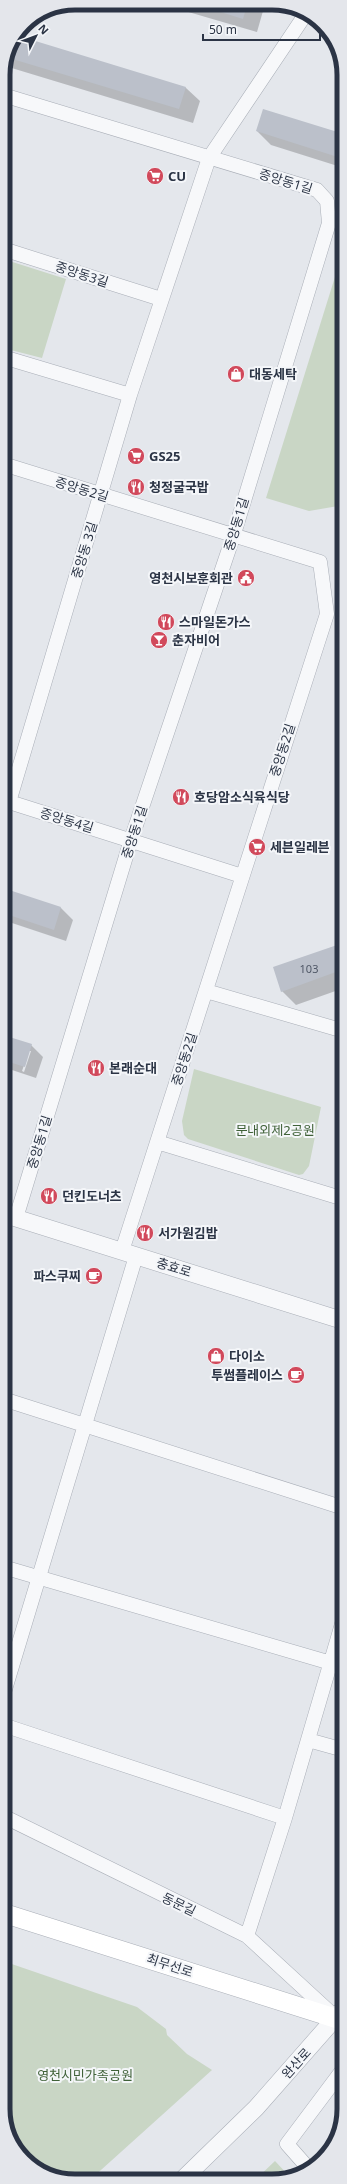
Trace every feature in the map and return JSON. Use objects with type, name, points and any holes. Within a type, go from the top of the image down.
[{"type":"main road","name":"최무선로","points":[[10,1915],[337,2014]]},
{"type":"street","name":"중앙동 3길","points":[[10,788],[130,395],[209,158],[303,18]]},
{"type":"street","name":"중앙동1길","points":[[10,97],[317,190],[327,201],[329,223],[233,537],[131,840],[10,1216]]},
{"type":"street","name":"중앙동3길","points":[[10,251],[161,299]]},
{"type":"street","points":[[10,359],[130,395]]},
{"type":"street","name":"중앙동2길","points":[[10,466],[233,537],[320,562],[326,614],[157,1142],[85,1425],[10,1673]]},
{"type":"street","name":"중앙동4길","points":[[10,802],[242,876]]},
{"type":"street","points":[[206,991],[337,1029]]},
{"type":"street","points":[[157,1142],[337,1197]]},
{"type":"street","name":"충효로","points":[[10,1216],[337,1319]]},
{"type":"street","points":[[10,1401],[337,1506]]},
{"type":"street","points":[[10,1569],[331,1663]]},
{"type":"street","points":[[247,1936],[285,1818],[337,1642]]},
{"type":"street","points":[[10,1727],[285,1818]]},
{"type":"street","points":[[308,1740],[337,1748]]},
{"type":"street","name":"동문길","points":[[10,1819],[247,1936],[337,2012]]},
{"type":"street","name":"완산로","points":[[188,2174],[256,2108],[337,2019]]},
{"type":"street","points":[[305,2164],[287,2144],[337,2077]]},
{"type":"green space","points":[[10,261],[66,279],[42,358],[10,350]]},
{"type":"green space","points":[[337,270],[337,506],[309,511],[266,498]]},
{"type":"green space","name":"문내외제2공원","points":[[194,1069],[321,1107],[309,1166],[303,1174],[299,1175],[188,1139],[184,1135],[182,1121]]},
{"type":"green space","name":"영천시민가족공원","points":[[10,1963],[137,2007],[166,2029],[167,2035],[187,2054],[212,2070],[97,2174],[75,2174],[54,2171],[43,2165],[26,2152],[15,2134],[11,2121]]},
{"type":"green space","points":[[275,2161],[286,2172],[276,2174],[261,2174]]},
{"type":"building","points":[[214,10],[246,10],[243,19]]},
{"type":"building","points":[[23,37],[186,87],[179,109],[12,59],[15,50]]},
{"type":"building","points":[[263,109],[337,132],[337,157],[256,131]]},
{"type":"building","points":[[10,890],[61,907],[54,930],[10,915]]},
{"type":"building","points":[[337,945],[337,972],[281,992],[273,967]]},
{"type":"building","points":[[10,1037],[32,1044],[25,1067],[10,1062]]},
{"type":"place","name":"CU","points":[[155,176]]},
{"type":"place","name":"대동세탁","points":[[236,374]]},
{"type":"place","name":"GS25","points":[[136,456]]},
{"type":"place","name":"청정굴국밥","points":[[136,487]]},
{"type":"place","name":"영천시보훈회관","points":[[246,578]]},
{"type":"place","name":"스마일돈가스","points":[[166,622]]},
{"type":"place","name":"춘자비어","points":[[159,640]]},
{"type":"place","name":"호당암소식육식당","points":[[181,797]]},
{"type":"place","name":"세븐일레븐","points":[[257,847]]},
{"type":"place","name":"본래순대","points":[[96,1068]]},
{"type":"place","name":"던킨도너츠","points":[[49,1196]]},
{"type":"place","name":"서가원김밥","points":[[145,1233]]},
{"type":"place","name":"파스쿠찌","points":[[94,1276]]},
{"type":"place","name":"다이소","points":[[216,1356]]},
{"type":"place","name":"투썸플레이스","points":[[296,1375]]}]
